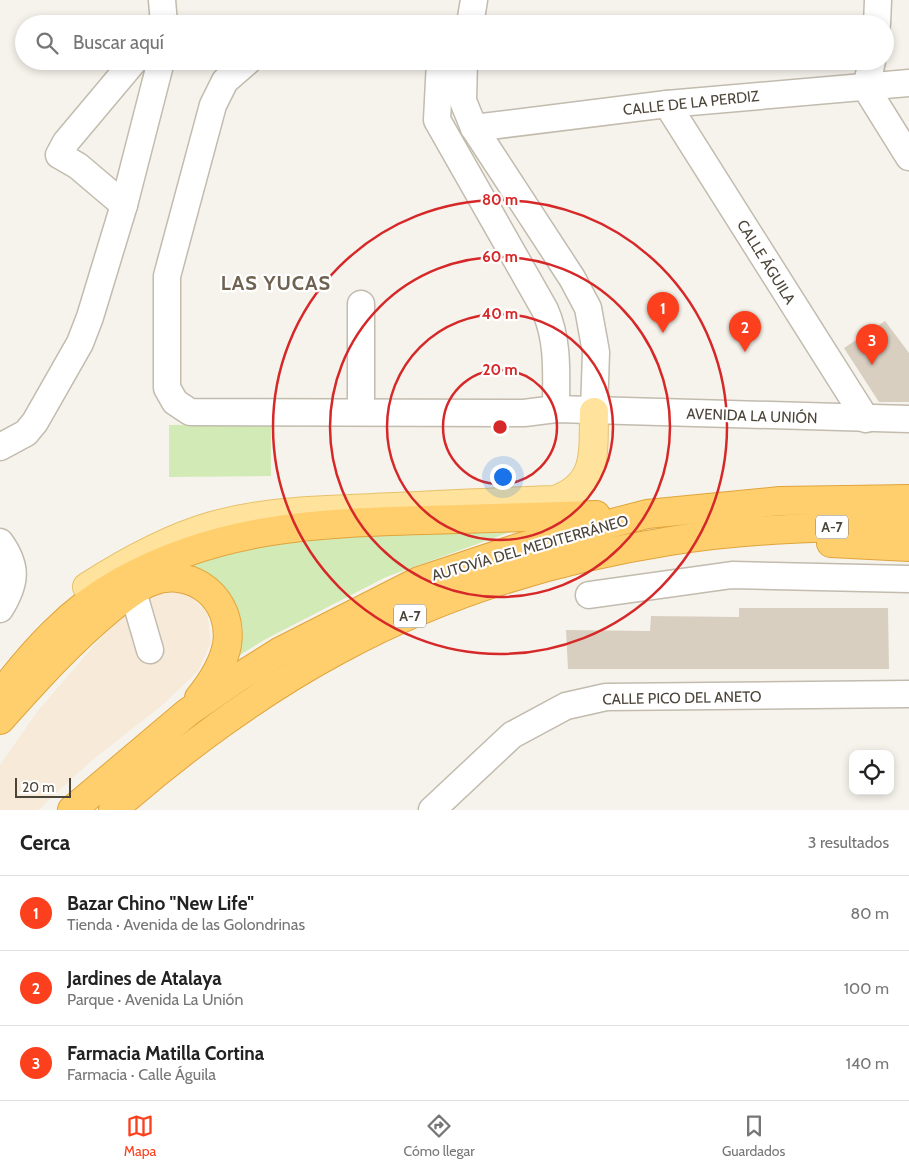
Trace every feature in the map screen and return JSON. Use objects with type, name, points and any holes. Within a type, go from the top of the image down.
[{"type":"highway","name":"AUTOVÍA DEL MEDITERRÁNEO","points":[[72,810],[188,712],[279,652],[419,581],[557,537],[647,514],[780,501],[909,499]]},
{"type":"highway","points":[[0,695],[26,661],[73,615],[121,581],[179,554],[227,539],[272,529],[340,522],[647,514]]},
{"type":"highway","name":"AUTOVÍA DEL MEDITERRÁNEO","points":[[113,810],[154,774],[265,694],[340,649],[429,607],[522,574],[594,556],[670,541],[755,530],[909,526]]},
{"type":"highway","points":[[755,530],[835,544],[909,548]]},
{"type":"highway","points":[[0,720],[73,640],[122,600],[151,581],[178,577],[188,579],[207,588],[221,604],[227,622],[227,643],[223,660],[212,681],[188,712]]},
{"type":"main road","points":[[0,706],[20,681],[26,661],[27,649],[34,635],[84,590],[152,549],[212,526],[243,518],[306,511],[555,500],[571,494],[584,482],[591,467],[594,412]]},
{"type":"street","points":[[162,0],[163,15]]},
{"type":"street","points":[[472,15],[474,0]]},
{"type":"street","points":[[877,15],[878,0]]},
{"type":"street","points":[[124,205],[78,166],[59,155],[72,134],[126,70]]},
{"type":"street","points":[[0,447],[26,433],[36,422],[80,344],[124,205],[159,70]]},
{"type":"street","name":"AVENIDA LA UNIÓN","points":[[238,70],[225,81],[212,104],[167,276],[167,388],[176,402],[190,412],[524,413],[546,412],[556,409],[594,412],[909,419]]},
{"type":"street","points":[[440,70],[437,120],[546,310],[553,328],[556,352],[556,409]]},
{"type":"street","points":[[464,70],[463,101],[474,128],[572,278],[588,308],[596,352],[594,412]]},
{"type":"street","points":[[870,70],[866,88],[909,157]]},
{"type":"street","name":"CALLE DE LA PERDIZ","points":[[474,128],[667,104],[909,83]]},
{"type":"street","name":"CALLE ÁGUILA","points":[[667,104],[866,419]]},
{"type":"street","points":[[361,304],[361,412]]},
{"type":"street","points":[[0,542],[10,556],[14,574],[10,593],[0,610]]},
{"type":"street","points":[[589,595],[732,575],[909,579]]},
{"type":"street","points":[[122,600],[136,602],[150,650]]},
{"type":"street","name":"CALLE PICO DEL ANETO","points":[[432,810],[512,736],[566,706],[606,697],[909,694]]},
{"type":"shaded area","points":[[187,593],[207,612],[211,642],[198,671],[160,707],[91,761],[38,810],[0,810],[0,765],[37,712],[116,620],[154,594]]},
{"type":"green space","points":[[271,424],[271,476],[169,477],[169,425]]},
{"type":"green space","points":[[521,528],[386,577],[264,640],[237,657],[243,628],[236,605],[218,581],[188,566],[229,548],[304,531]]},
{"type":"building","points":[[885,321],[909,353],[909,402],[879,402],[844,348]]},
{"type":"building","points":[[739,608],[888,608],[889,669],[568,669],[566,630],[650,631],[651,616],[739,617]]},
{"type":"place","name":"Bazar Chino \"New Life\"","points":[[663,333]]},
{"type":"place","name":"Jardines de Atalaya","points":[[745,352]]},
{"type":"place","name":"Farmacia Matilla Cortina","points":[[872,365]]},
{"type":"district","name":"LAS YUCAS","points":[[276,283]]}]
